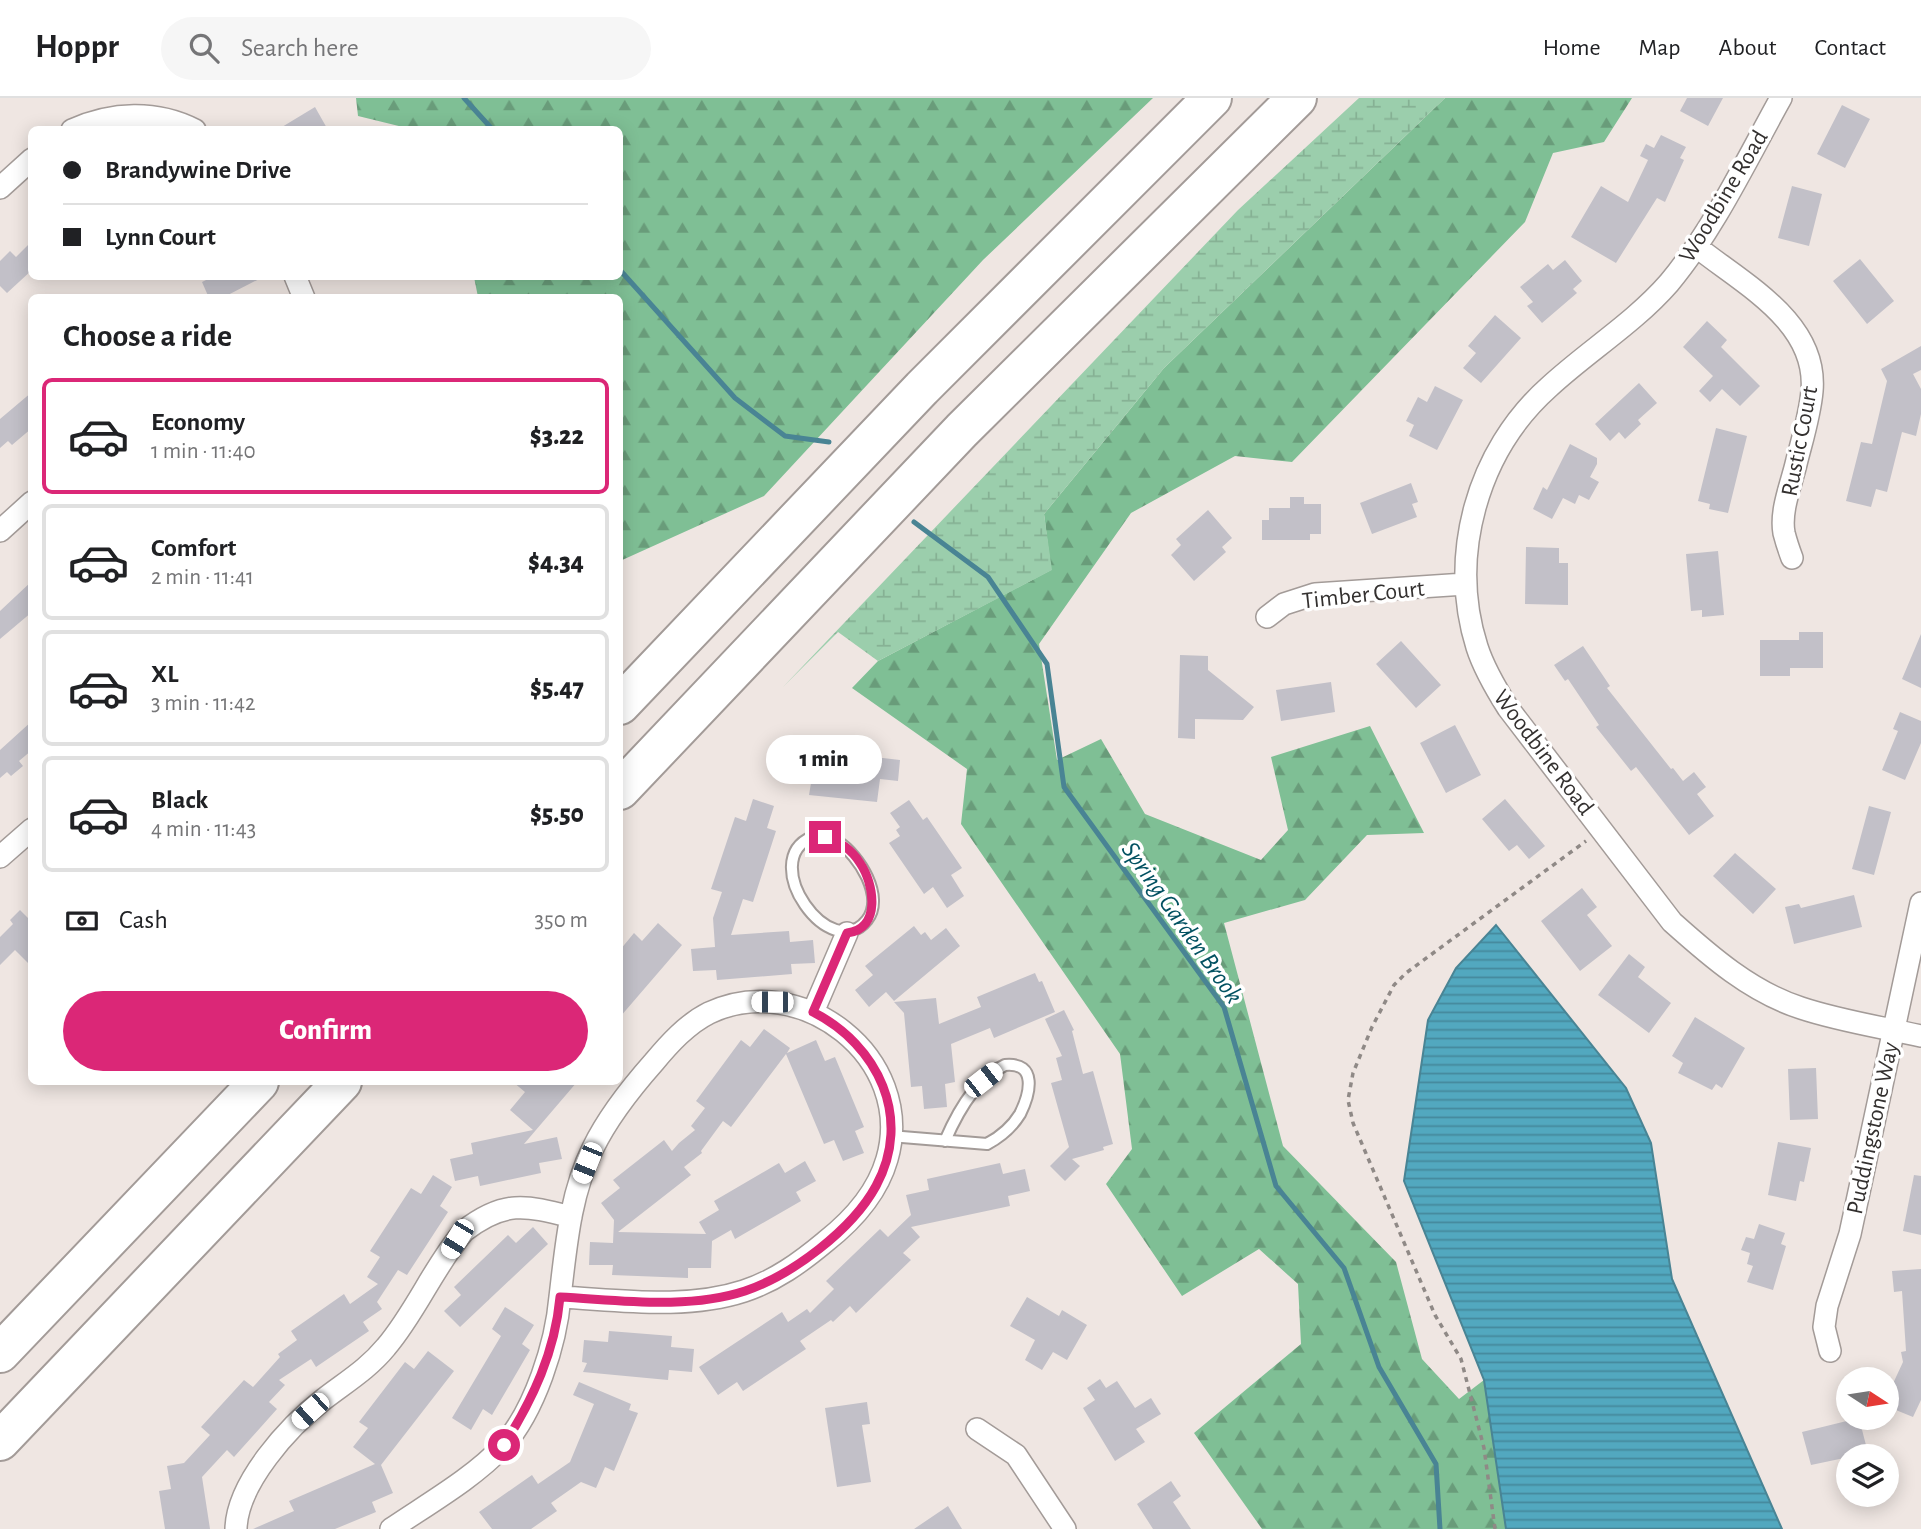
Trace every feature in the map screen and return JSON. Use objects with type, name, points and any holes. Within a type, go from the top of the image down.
[{"type":"highway","points":[[623,702],[922,388],[1212,98]]},
{"type":"highway","points":[[623,787],[962,430],[1297,98]]},
{"type":"highway","points":[[0,1353],[257,1085]]},
{"type":"highway","points":[[0,1440],[339,1085]]},
{"type":"street","name":"Woodbine Road","points":[[1781,98],[1697,247],[1667,284],[1635,316],[1548,387],[1506,438],[1479,495],[1469,531],[1465,584],[1477,650],[1508,708],[1672,922],[1736,975],[1772,996],[1798,1007],[1921,1036]]},
{"type":"street","points":[[82,126],[97,120],[142,115],[167,119],[185,126]]},
{"type":"street","points":[[0,188],[28,163]]},
{"type":"street","name":"Rustic Court","points":[[1697,247],[1784,315],[1797,331],[1807,354],[1812,374],[1812,390],[1784,513],[1783,531],[1791,558]]},
{"type":"street","points":[[0,531],[28,506]]},
{"type":"street","name":"Timber Court","points":[[1266,617],[1284,604],[1315,594],[1465,584]]},
{"type":"street","points":[[0,857],[28,832]]},
{"type":"street","name":"Puddingstone Way","points":[[1830,1351],[1824,1327],[1827,1306],[1850,1234],[1921,903]]},
{"type":"street","points":[[813,1012],[847,933]]},
{"type":"street","points":[[391,1529],[483,1465],[504,1445],[524,1413],[551,1348],[571,1217],[580,1178],[593,1147],[641,1076],[691,1024],[718,1010],[748,1002],[772,1002],[813,1012],[834,1022],[859,1045],[884,1088],[890,1112],[891,1136],[877,1185],[864,1205],[841,1230],[806,1258],[771,1280],[743,1291],[655,1302],[560,1297]]},
{"type":"street","points":[[236,1529],[236,1518],[243,1496],[254,1474],[298,1423],[323,1400],[364,1370],[385,1348],[408,1319],[464,1231],[496,1212],[516,1207],[532,1207],[571,1217]]},
{"type":"street","points":[[977,1429],[1016,1455],[1065,1529]]},
{"type":"lane","points":[[813,837],[836,840],[860,863],[868,878],[873,899],[872,912],[859,928],[847,933],[818,920],[797,889],[792,869],[793,857],[796,849],[813,837]]},
{"type":"lane","points":[[891,1136],[945,1141],[987,1144],[1006,1131],[1019,1115],[1027,1095],[1027,1073],[1021,1067],[1005,1065],[983,1080],[953,1122],[945,1141]]},
{"type":"path","points":[[1495,1529],[1484,1448],[1461,1359],[1435,1315],[1353,1123],[1348,1100],[1353,1073],[1372,1027],[1394,985],[1406,973],[1602,830]]},
{"type":"green space","points":[[356,98],[1153,98],[983,260],[764,496],[623,560],[623,294],[477,294],[475,280],[623,280],[623,126],[399,126],[358,116]]},
{"type":"green space","points":[[1359,98],[1445,98],[1164,368],[1044,514],[1052,570],[878,661],[838,632],[783,687],[1238,210]]},
{"type":"green space","points":[[1445,98],[1632,98],[1604,142],[1553,153],[1525,222],[1292,462],[1235,456],[1131,513],[1039,644],[1057,760],[1101,739],[1145,814],[1261,860],[1288,830],[1271,757],[1370,726],[1424,833],[1367,835],[1305,900],[1224,923],[1283,1146],[1396,1262],[1422,1359],[1459,1399],[1484,1380],[1506,1529],[1262,1529],[1194,1433],[1301,1344],[1298,1284],[1259,1249],[1182,1296],[1106,1184],[1132,1149],[1120,1054],[961,824],[967,769],[852,688],[878,661],[1051,570],[1044,514],[1164,368]]},
{"type":"water","points":[[1496,925],[1626,1088],[1651,1143],[1672,1279],[1782,1529],[1506,1529],[1484,1380],[1404,1181],[1428,1020],[1456,968]]},
{"type":"building","points":[[1687,98],[1723,98],[1708,126],[1680,111]]},
{"type":"building","points":[[1842,105],[1870,119],[1845,168],[1817,154]]},
{"type":"building","points":[[315,107],[326,126],[284,126]]},
{"type":"building","points":[[1661,135],[1686,147],[1680,158],[1684,160],[1665,202],[1657,198],[1616,263],[1571,237],[1601,186],[1628,202],[1648,160],[1640,156],[1646,144],[1654,148]]},
{"type":"building","points":[[1792,186],[1822,194],[1809,246],[1778,238]]},
{"type":"building","points":[[28,245],[28,274],[7,293],[0,286],[0,261],[10,251],[16,257]]},
{"type":"building","points":[[1860,259],[1894,301],[1867,324],[1833,281]]},
{"type":"building","points":[[1565,260],[1582,281],[1573,289],[1577,293],[1542,323],[1527,306],[1533,302],[1520,287],[1548,264],[1553,270]]},
{"type":"building","points":[[257,280],[230,294],[207,294],[202,282]]},
{"type":"building","points":[[1495,315],[1521,338],[1481,383],[1463,368],[1476,353],[1468,346]]},
{"type":"building","points":[[1707,321],[1727,340],[1721,347],[1760,386],[1740,406],[1722,389],[1710,402],[1699,391],[1713,376],[1683,347]]},
{"type":"building","points":[[1921,346],[1921,370],[1913,374],[1921,389],[1921,414],[1916,436],[1902,432],[1887,492],[1876,489],[1871,507],[1846,501],[1861,442],[1872,444],[1887,381],[1881,369]]},
{"type":"building","points":[[1639,383],[1657,403],[1638,420],[1641,424],[1625,439],[1619,432],[1610,441],[1595,424]]},
{"type":"building","points":[[1435,386],[1463,400],[1437,450],[1409,436],[1414,425],[1406,421],[1418,397],[1427,402]]},
{"type":"building","points":[[28,395],[28,431],[12,445],[8,441],[0,448],[0,419]]},
{"type":"building","points":[[1716,428],[1747,436],[1728,513],[1709,509],[1710,504],[1698,501]]},
{"type":"building","points":[[1570,444],[1597,458],[1590,477],[1599,482],[1589,500],[1579,495],[1575,504],[1563,498],[1552,519],[1533,509],[1543,487],[1547,490]]},
{"type":"building","points":[[1411,483],[1418,502],[1412,504],[1417,517],[1372,534],[1360,503]]},
{"type":"building","points":[[1290,497],[1304,497],[1304,504],[1321,504],[1321,534],[1310,534],[1310,540],[1262,540],[1262,520],[1269,520],[1269,508],[1290,508]]},
{"type":"building","points":[[1208,510],[1232,538],[1222,547],[1226,552],[1194,581],[1171,555],[1181,545],[1176,539]]},
{"type":"building","points":[[1526,547],[1559,548],[1559,563],[1568,563],[1568,605],[1525,604]]},
{"type":"building","points":[[1718,551],[1724,615],[1702,617],[1702,610],[1691,611],[1686,554]]},
{"type":"building","points":[[28,585],[28,615],[0,639],[0,611]]},
{"type":"building","points":[[1799,632],[1823,632],[1823,668],[1790,668],[1790,676],[1760,676],[1760,640],[1799,640]]},
{"type":"building","points":[[1921,634],[1921,688],[1902,679]]},
{"type":"building","points":[[1401,641],[1441,685],[1416,708],[1376,664]]},
{"type":"building","points":[[1583,646],[1610,686],[1607,688],[1671,769],[1673,768],[1683,781],[1694,772],[1706,787],[1697,794],[1714,816],[1689,835],[1636,767],[1631,771],[1596,727],[1599,725],[1568,679],[1565,681],[1554,665]]},
{"type":"building","points":[[1180,655],[1208,656],[1208,670],[1254,707],[1243,720],[1195,719],[1195,739],[1178,738]]},
{"type":"building","points":[[1331,682],[1335,712],[1281,721],[1276,690]]},
{"type":"building","points":[[1900,712],[1921,721],[1921,743],[1905,780],[1882,770],[1898,731],[1893,729]]},
{"type":"building","points":[[28,725],[28,753],[19,761],[23,766],[11,776],[7,772],[0,778],[0,750]]},
{"type":"building","points":[[1455,725],[1481,775],[1446,793],[1420,743]]},
{"type":"building","points":[[814,750],[900,760],[898,781],[880,779],[877,802],[809,795],[811,783],[799,782],[801,763],[813,764]]},
{"type":"building","points":[[753,799],[774,806],[767,828],[776,831],[753,902],[743,899],[731,935],[789,931],[790,942],[813,940],[815,963],[791,964],[792,974],[717,980],[716,970],[693,971],[691,949],[715,947],[713,918],[722,892],[711,889],[735,817],[746,821]]},
{"type":"building","points":[[1505,799],[1545,846],[1529,859],[1517,845],[1509,851],[1482,819]]},
{"type":"building","points":[[909,800],[923,820],[927,817],[962,868],[951,875],[964,896],[947,908],[933,887],[924,894],[889,843],[900,836],[896,830],[900,827],[890,813]]},
{"type":"building","points":[[1869,806],[1891,812],[1874,875],[1852,869]]},
{"type":"building","points":[[1735,853],[1776,889],[1753,914],[1713,876]]},
{"type":"building","points":[[1582,888],[1597,907],[1587,915],[1612,946],[1580,971],[1541,921]]},
{"type":"building","points":[[1854,895],[1862,927],[1794,944],[1785,907],[1799,904],[1801,908]]},
{"type":"building","points":[[20,910],[28,918],[28,963],[15,950],[0,965],[0,937],[13,924],[10,920]]},
{"type":"building","points":[[658,923],[682,945],[623,1014],[623,946],[634,933],[642,941]]},
{"type":"building","points":[[914,926],[921,935],[925,932],[931,940],[946,928],[960,946],[894,1001],[886,992],[869,1007],[855,990],[873,975],[865,966]]},
{"type":"building","points":[[1629,954],[1645,967],[1638,977],[1671,1003],[1649,1033],[1598,995]]},
{"type":"building","points":[[1035,973],[1039,982],[1042,981],[1055,1012],[994,1038],[990,1028],[951,1044],[955,1082],[945,1084],[947,1107],[924,1109],[922,1086],[911,1087],[904,1013],[894,1002],[936,998],[939,1024],[981,1007],[977,997]]},
{"type":"building","points":[[1064,1010],[1074,1030],[1072,1031],[1083,1074],[1093,1071],[1113,1144],[1103,1147],[1104,1150],[1072,1159],[1080,1166],[1065,1181],[1050,1166],[1069,1147],[1051,1083],[1062,1080],[1056,1058],[1062,1056],[1045,1019]]},
{"type":"building","points":[[1695,1017],[1745,1048],[1722,1088],[1716,1084],[1712,1090],[1678,1073],[1683,1063],[1672,1056]]},
{"type":"building","points":[[764,1029],[790,1048],[787,1053],[816,1040],[825,1061],[835,1057],[864,1127],[855,1131],[864,1153],[843,1161],[834,1140],[824,1144],[786,1054],[731,1127],[723,1121],[702,1153],[684,1167],[691,1175],[618,1232],[706,1234],[699,1222],[719,1210],[714,1201],[779,1163],[785,1173],[805,1161],[816,1181],[796,1192],[801,1201],[735,1239],[731,1230],[712,1241],[711,1268],[688,1268],[688,1278],[612,1275],[613,1265],[589,1265],[590,1242],[613,1243],[614,1220],[601,1203],[620,1188],[613,1180],[664,1140],[672,1151],[695,1130],[691,1126],[705,1108],[696,1101],[741,1040],[750,1047]]},
{"type":"building","points":[[1816,1068],[1818,1119],[1790,1120],[1788,1069]]},
{"type":"building","points":[[517,1085],[574,1085],[524,1144],[557,1137],[562,1159],[539,1163],[541,1173],[480,1186],[478,1176],[455,1181],[450,1159],[473,1154],[471,1143],[533,1130],[510,1110],[525,1092]]},
{"type":"building","points":[[1778,1142],[1811,1148],[1804,1182],[1800,1181],[1796,1201],[1768,1195]]},
{"type":"building","points":[[1000,1163],[1003,1174],[1025,1169],[1030,1191],[1008,1196],[1010,1206],[911,1227],[920,1237],[903,1253],[911,1260],[856,1313],[850,1306],[833,1322],[831,1320],[800,1341],[806,1349],[743,1391],[737,1382],[718,1395],[699,1367],[782,1312],[788,1322],[807,1309],[810,1313],[834,1289],[826,1281],[880,1229],[888,1237],[911,1215],[906,1195],[929,1190],[927,1179]]},
{"type":"building","points":[[433,1175],[452,1187],[440,1206],[448,1212],[407,1275],[398,1270],[377,1302],[382,1309],[363,1322],[369,1331],[316,1367],[311,1359],[279,1380],[285,1385],[269,1402],[277,1409],[234,1457],[227,1450],[202,1477],[210,1529],[165,1529],[159,1491],[171,1489],[167,1466],[184,1463],[210,1435],[201,1427],[244,1380],[253,1387],[280,1357],[278,1354],[297,1340],[291,1331],[344,1294],[350,1304],[378,1284],[367,1277],[380,1257],[370,1251],[411,1188],[421,1194]]},
{"type":"building","points":[[1914,1175],[1921,1176],[1921,1235],[1903,1231]]},
{"type":"building","points":[[1759,1224],[1785,1233],[1781,1244],[1786,1246],[1773,1290],[1747,1282],[1753,1266],[1747,1264],[1750,1253],[1741,1250],[1746,1237],[1754,1239]]},
{"type":"building","points":[[533,1227],[548,1244],[460,1327],[444,1311],[461,1295],[454,1287],[508,1235],[516,1243]]},
{"type":"building","points":[[1921,1269],[1921,1400],[1913,1417],[1899,1411],[1899,1371],[1903,1362],[1901,1352],[1906,1351],[1902,1291],[1894,1292],[1892,1271]]},
{"type":"building","points":[[1027,1297],[1059,1316],[1062,1310],[1087,1325],[1067,1360],[1053,1352],[1042,1370],[1025,1360],[1035,1340],[1010,1326]]},
{"type":"building","points":[[505,1307],[534,1325],[522,1344],[530,1350],[492,1415],[483,1409],[471,1430],[452,1418],[501,1336],[492,1329]]},
{"type":"building","points":[[609,1331],[672,1336],[671,1347],[694,1349],[692,1372],[669,1370],[668,1380],[583,1372],[587,1363],[582,1362],[584,1340],[608,1342]]},
{"type":"building","points":[[428,1351],[454,1371],[381,1465],[393,1493],[372,1502],[376,1512],[335,1529],[253,1529],[294,1511],[289,1501],[375,1464],[353,1447],[368,1428],[359,1422],[405,1362],[414,1369]]},
{"type":"building","points":[[1100,1379],[1106,1388],[1117,1381],[1135,1408],[1151,1398],[1161,1414],[1136,1429],[1145,1442],[1115,1461],[1083,1408],[1095,1400],[1087,1388]]},
{"type":"building","points":[[579,1382],[631,1404],[629,1410],[638,1413],[614,1471],[605,1467],[596,1488],[581,1482],[551,1503],[557,1511],[531,1529],[492,1529],[479,1512],[532,1475],[538,1484],[570,1462],[594,1404],[573,1395]]},
{"type":"building","points":[[867,1402],[870,1424],[862,1425],[871,1482],[837,1487],[825,1408]]},
{"type":"building","points":[[1836,1424],[1836,1430],[1862,1430],[1866,1444],[1836,1444],[1836,1460],[1811,1465],[1802,1432]]},
{"type":"building","points":[[1171,1481],[1181,1496],[1173,1502],[1191,1529],[1153,1529],[1137,1504]]},
{"type":"building","points":[[948,1506],[962,1529],[914,1529]]},
{"type":"waterway","name":"Spring Garden Brook","points":[[464,98],[489,126]]},
{"type":"waterway","name":"Spring Garden Brook","points":[[623,273],[735,398],[785,436],[829,442]]},
{"type":"waterway","name":"Spring Garden Brook","points":[[914,522],[988,577],[1047,664],[1064,787],[1224,1007],[1276,1186],[1344,1268],[1379,1367],[1436,1464],[1440,1529]]},
{"type":"route","points":[[504,1445],[524,1413],[538,1383],[551,1348],[560,1297],[655,1302],[719,1297],[743,1291],[771,1280],[806,1258],[841,1230],[864,1205],[877,1185],[891,1136],[890,1112],[884,1088],[859,1045],[834,1022],[813,1012],[847,933],[859,928],[868,919],[872,912],[873,899],[868,878],[860,863],[836,840],[825,837]]}]
